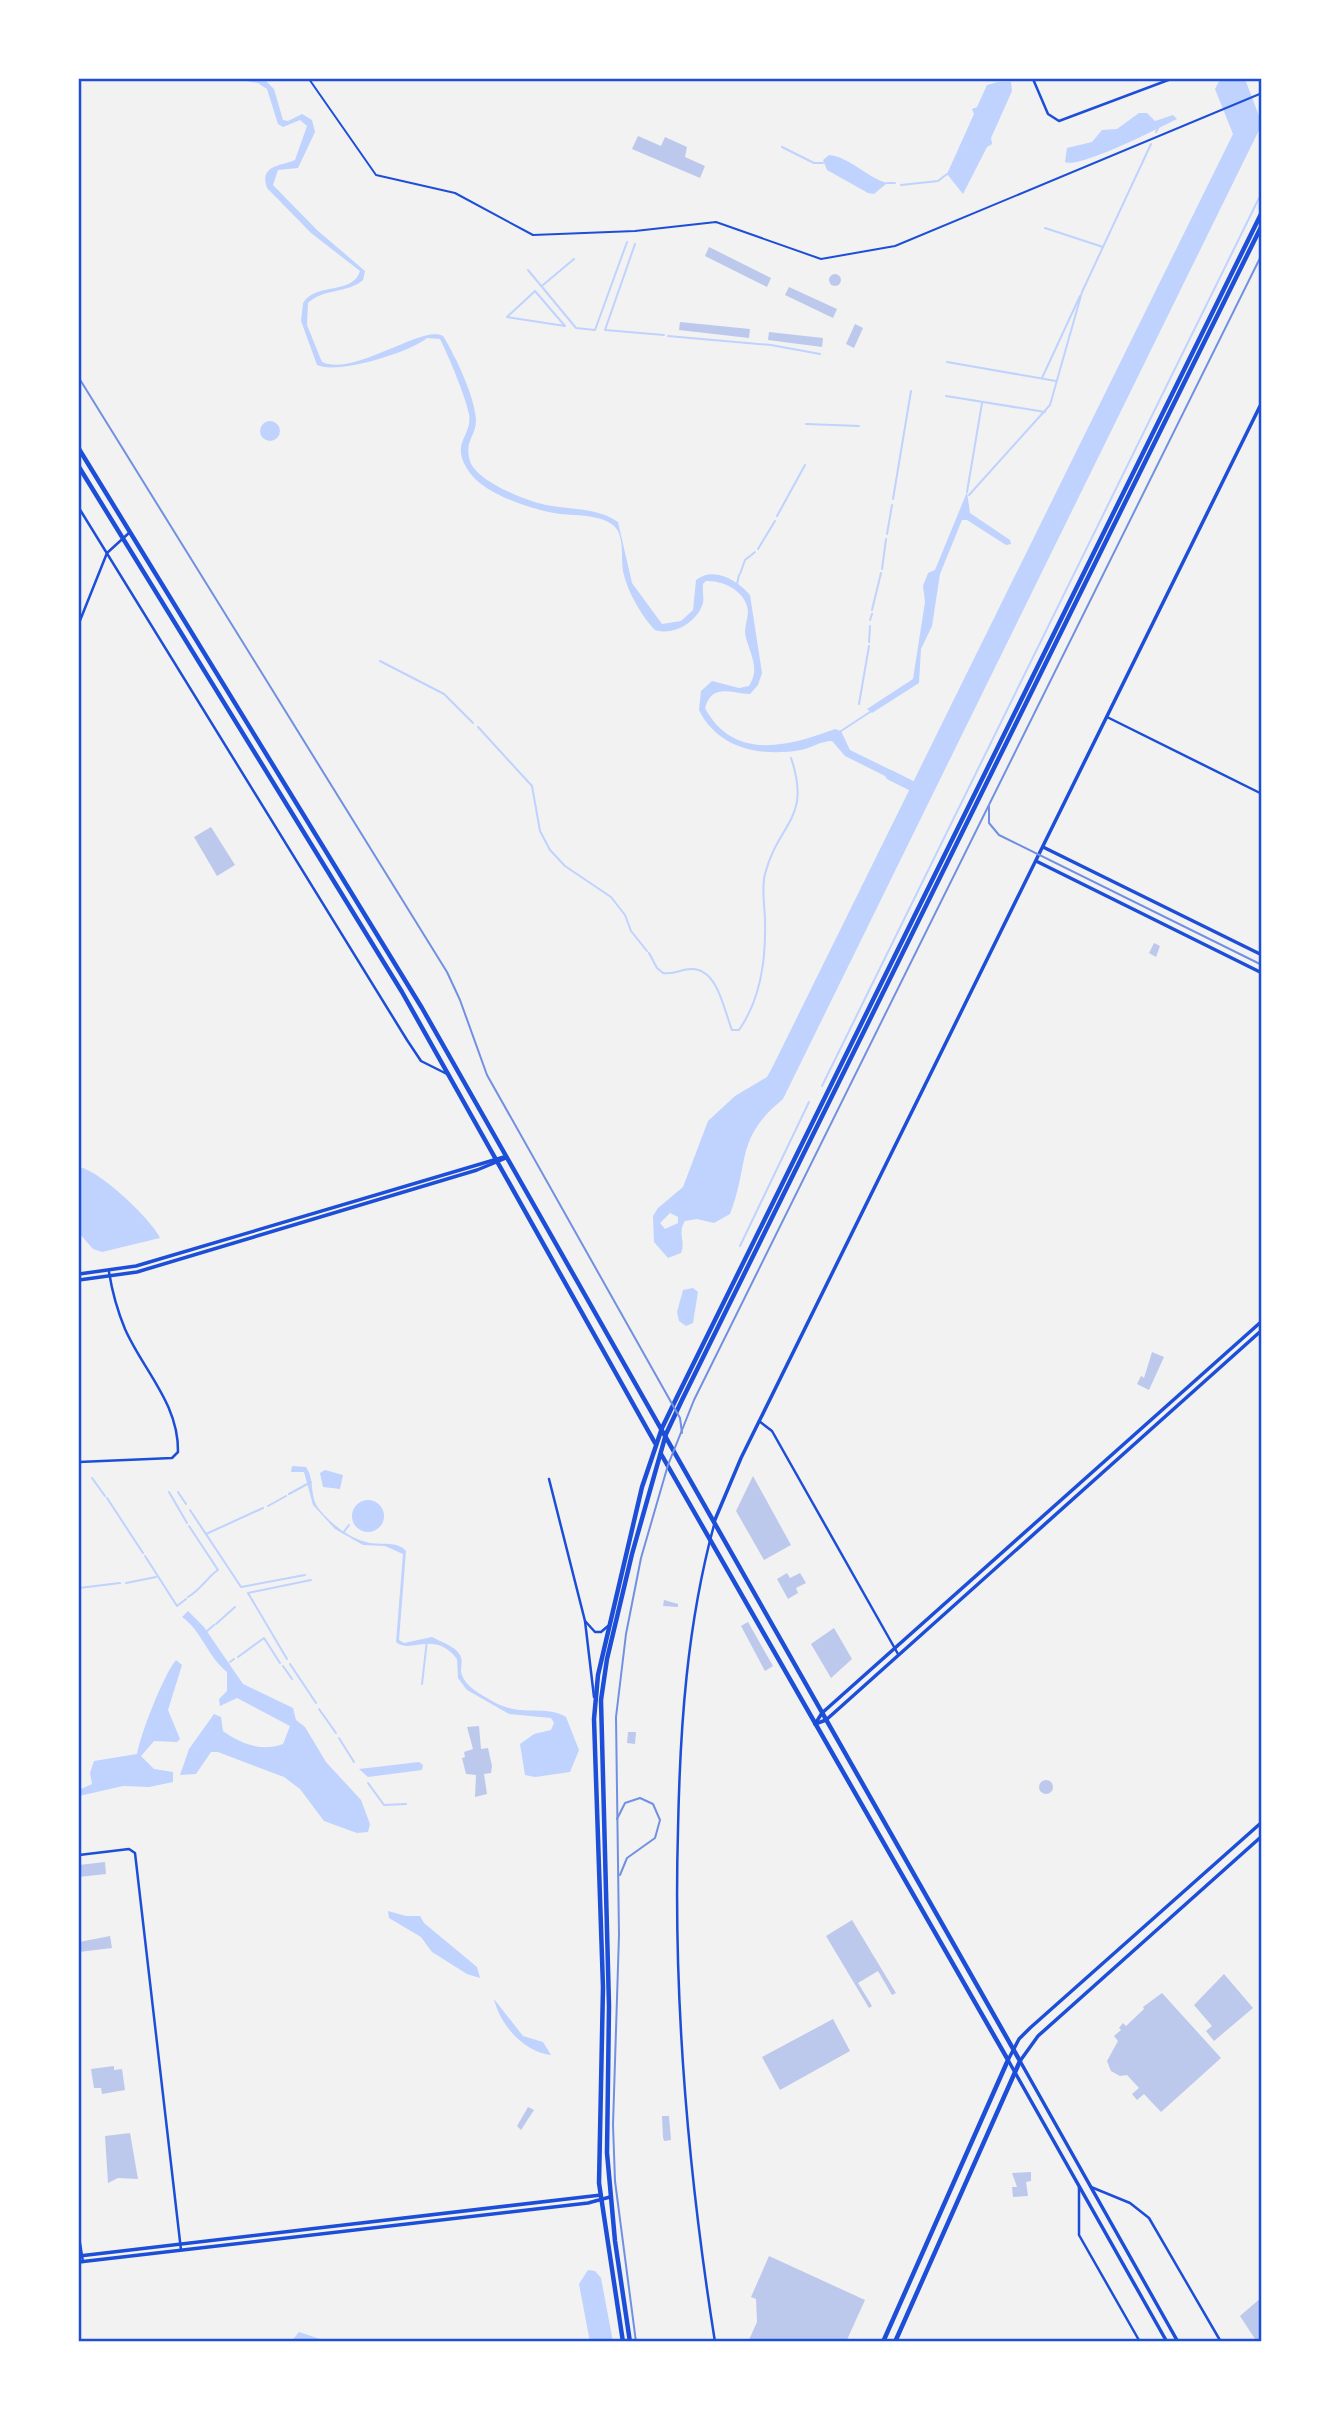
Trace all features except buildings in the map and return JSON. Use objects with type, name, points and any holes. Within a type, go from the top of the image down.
[{"type":"main road","points":[[623,2342],[600,2198],[598,2149],[603,1987],[595,1700],[609,1625],[644,1480],[662,1427],[1262,212]]},
{"type":"main road","points":[[630,2342],[610,2197],[601,1700],[611,1640],[666,1434],[1262,225]]},
{"type":"main road","points":[[79,449],[414,994],[1020,2061],[895,2342]]},
{"type":"main road","points":[[79,467],[402,992],[656,1444],[1008,2060],[883,2342]]},
{"type":"street","points":[[1033,79],[1048,114],[1059,121],[1171,79]]},
{"type":"street","points":[[715,2342],[684,2106],[676,1901],[685,1685],[697,1589],[714,1522],[760,1421],[1262,402]]},
{"type":"street","points":[[79,508],[421,1062],[450,1076]]},
{"type":"street","points":[[79,623],[107,553],[130,531]]},
{"type":"street","points":[[1107,717],[1262,794]]},
{"type":"street","points":[[1043,847],[1262,955]]},
{"type":"street","points":[[1036,861],[1262,972]]},
{"type":"street","points":[[79,1280],[110,1278],[507,1157]]},
{"type":"street","points":[[79,1274],[109,1272],[498,1160]]},
{"type":"street","points":[[79,1462],[172,1458],[178,1452],[177,1434],[163,1394],[126,1330],[109,1272]]},
{"type":"street","points":[[815,1724],[822,1713],[1262,1321]]},
{"type":"street","points":[[815,1724],[826,1720],[1262,1330]]},
{"type":"street","points":[[760,1421],[772,1431],[898,1655]]},
{"type":"street","points":[[548,1479],[585,1621],[595,1700]]},
{"type":"street","points":[[585,1621],[592,1630],[599,1633],[609,1625]]},
{"type":"street","points":[[1167,2342],[1008,2060],[1013,2048],[1030,2028],[1262,1822]]},
{"type":"street","points":[[1178,2342],[1020,2061],[1038,2036],[1262,1836]]},
{"type":"street","points":[[79,1855],[129,1849],[135,1853],[181,2250]]},
{"type":"street","points":[[1090,2186],[1130,2203],[1149,2218],[1221,2342]]},
{"type":"street","points":[[1079,2187],[1080,2235],[1140,2342]]},
{"type":"street","points":[[80,2256],[610,2197]]},
{"type":"street","points":[[79,2237],[81,2262],[600,2198]]},
{"type":"path","points":[[309,79],[376,175],[450,191],[526,233],[635,231],[716,222],[821,259],[895,246],[1262,93]]},
{"type":"water","points":[[234,79],[265,80],[274,89],[283,120],[288,121],[302,114],[312,120],[315,132],[298,168],[278,170],[273,185],[317,230],[365,271],[363,280],[356,284],[321,295],[308,303],[307,325],[322,362],[336,365],[352,363],[420,337],[433,334],[443,336],[472,400],[476,420],[469,443],[469,454],[474,468],[482,476],[491,483],[527,499],[546,505],[592,511],[618,522],[632,583],[662,624],[681,621],[693,610],[696,580],[703,576],[710,574],[725,577],[739,584],[750,595],[762,673],[758,685],[750,694],[723,691],[712,695],[705,708],[717,725],[731,736],[747,743],[764,745],[799,740],[835,729],[841,731],[850,750],[903,776],[899,783],[845,756],[832,741],[801,750],[771,752],[742,747],[717,734],[699,710],[701,691],[712,681],[739,688],[749,686],[754,674],[754,662],[745,635],[748,611],[743,598],[733,588],[719,582],[706,581],[703,584],[703,603],[689,623],[676,630],[655,630],[641,611],[626,582],[619,533],[611,523],[524,505],[498,495],[477,481],[461,454],[469,422],[467,406],[440,339],[427,338],[406,350],[356,365],[327,367],[317,365],[301,321],[303,303],[316,293],[350,283],[360,271],[311,233],[267,188],[265,180],[269,171],[295,160],[307,126],[300,120],[283,127],[278,124],[267,89],[258,83]]},
{"type":"water","points":[[1220,79],[1245,79],[1262,124],[783,1099],[767,1113],[750,1140],[730,1214],[714,1223],[697,1219],[685,1221],[681,1253],[668,1258],[654,1242],[653,1216],[658,1208],[683,1187],[708,1121],[735,1096],[767,1077],[772,1068],[1233,134],[1215,89]],"holes":[[[670,1213],[678,1217],[678,1223],[665,1229],[660,1223]]]},
{"type":"water","points":[[1011,82],[1012,91],[991,138],[992,144],[987,147],[963,194],[947,174],[974,114],[972,109],[977,107],[987,85]]},
{"type":"water","points":[[1139,113],[1147,113],[1155,121],[1173,115],[1177,119],[1102,154],[1073,163],[1065,162],[1067,148],[1092,142],[1102,130],[1117,129]]},
{"type":"water","points":[[829,155],[844,159],[887,183],[874,194],[868,193],[827,170],[823,160]]},
{"type":"water","points":[[266,421],[274,421],[280,431],[274,441],[266,441],[260,435],[260,427]]},
{"type":"water","points":[[967,492],[970,513],[1010,540],[1011,544],[1006,545],[967,520],[962,520],[940,574],[932,626],[921,649],[919,683],[872,713],[867,709],[913,679],[925,602],[923,586],[928,573],[935,570]]},
{"type":"water","points":[[79,1167],[99,1177],[124,1196],[160,1238],[102,1252],[93,1249],[79,1233]]},
{"type":"water","points":[[693,1288],[698,1292],[693,1323],[686,1326],[679,1321],[677,1312],[683,1290]]},
{"type":"water","points":[[292,1466],[306,1467],[316,1504],[335,1525],[363,1541],[394,1545],[406,1551],[399,1640],[404,1643],[432,1637],[458,1652],[465,1681],[492,1701],[513,1709],[550,1711],[566,1717],[579,1750],[570,1772],[535,1777],[525,1775],[520,1744],[534,1734],[551,1730],[554,1723],[551,1718],[509,1714],[467,1690],[458,1678],[457,1659],[440,1646],[409,1646],[396,1642],[403,1554],[385,1546],[363,1545],[335,1529],[313,1505],[304,1472],[291,1472]]},
{"type":"water","points":[[325,1470],[343,1475],[340,1489],[323,1487],[320,1473]]},
{"type":"water","points":[[368,1500],[379,1505],[384,1516],[379,1527],[368,1532],[357,1527],[352,1516],[357,1505]]},
{"type":"water","points":[[188,1611],[204,1627],[243,1684],[293,1708],[296,1720],[305,1727],[326,1762],[361,1800],[370,1824],[368,1832],[357,1833],[324,1821],[300,1789],[284,1777],[218,1752],[211,1752],[196,1774],[180,1775],[189,1749],[214,1714],[221,1717],[223,1731],[237,1740],[260,1747],[283,1744],[290,1726],[237,1698],[220,1706],[219,1699],[227,1691],[227,1672],[189,1622],[182,1617]]},
{"type":"water","points":[[176,1660],[182,1665],[168,1710],[180,1739],[177,1742],[154,1741],[141,1756],[154,1769],[173,1772],[173,1782],[149,1787],[123,1786],[79,1796],[79,1790],[92,1784],[90,1773],[94,1761],[137,1754],[153,1705]]},
{"type":"water","points":[[419,1762],[423,1765],[422,1770],[368,1777],[359,1769]]},
{"type":"water","points":[[388,1911],[406,1916],[420,1916],[424,1923],[477,1967],[480,1978],[467,1974],[432,1952],[421,1937],[389,1918]]},
{"type":"water","points":[[494,1999],[523,2036],[543,2042],[551,2055],[532,2049],[515,2036],[502,2018]]},
{"type":"water","points":[[588,2270],[595,2271],[601,2278],[613,2342],[590,2342],[579,2284]]},
{"type":"water","points":[[299,2332],[329,2342],[291,2342]]},
{"type":"waterway","points":[[1156,132],[1158,128]]},
{"type":"waterway","points":[[969,495],[1050,405],[1082,292],[1151,144]]},
{"type":"waterway","points":[[782,147],[814,163],[823,163]]},
{"type":"waterway","points":[[901,185],[938,181],[947,174]]},
{"type":"waterway","points":[[887,183],[895,183]]},
{"type":"waterway","points":[[822,1086],[1262,192]]},
{"type":"waterway","points":[[1045,228],[1103,247]]},
{"type":"waterway","points":[[528,270],[576,328],[595,330],[627,242]]},
{"type":"waterway","points":[[635,244],[605,330],[664,335]]},
{"type":"waterway","points":[[543,285],[574,259]]},
{"type":"waterway","points":[[535,291],[565,326],[507,317],[535,291]]},
{"type":"waterway","points":[[1042,378],[1080,296]]},
{"type":"waterway","points":[[668,336],[771,345],[820,354]]},
{"type":"waterway","points":[[947,362],[1056,381]]},
{"type":"waterway","points":[[893,499],[911,391]]},
{"type":"waterway","points":[[946,396],[1045,412]]},
{"type":"waterway","points":[[967,492],[982,403]]},
{"type":"waterway","points":[[806,424],[859,426]]},
{"type":"waterway","points":[[777,516],[805,465]]},
{"type":"waterway","points":[[887,534],[892,505]]},
{"type":"waterway","points":[[758,549],[775,521]]},
{"type":"waterway","points":[[882,569],[886,539]]},
{"type":"waterway","points":[[740,574],[745,560],[755,552]]},
{"type":"waterway","points":[[872,610],[881,573]]},
{"type":"waterway","points":[[737,584],[739,575]]},
{"type":"waterway","points":[[870,620],[872,614]]},
{"type":"waterway","points":[[869,642],[870,626]]},
{"type":"waterway","points":[[859,704],[869,646]]},
{"type":"waterway","points":[[380,661],[444,694],[473,723]]},
{"type":"waterway","points":[[841,731],[870,712]]},
{"type":"waterway","points":[[478,727],[532,786],[540,831],[550,850],[565,866],[611,897],[625,915],[631,931],[647,951]]},
{"type":"waterway","points":[[649,953],[663,973],[691,969],[708,975],[719,992],[732,1030],[739,1030],[752,1006],[763,965],[765,874],[791,820],[798,795],[791,758]]},
{"type":"waterway","points":[[890,775],[920,790]]},
{"type":"waterway","points":[[740,1246],[809,1102]]},
{"type":"waterway","points":[[92,1478],[105,1496]]},
{"type":"waterway","points":[[289,1494],[311,1482]]},
{"type":"waterway","points":[[169,1492],[187,1523]]},
{"type":"waterway","points":[[178,1492],[186,1504]]},
{"type":"waterway","points":[[268,1506],[286,1496]]},
{"type":"waterway","points":[[107,1498],[143,1553]]},
{"type":"waterway","points":[[206,1534],[263,1508]]},
{"type":"waterway","points":[[190,1510],[241,1587],[305,1575]]},
{"type":"waterway","points":[[343,1533],[349,1525]]},
{"type":"waterway","points":[[188,1597],[218,1570],[189,1526]]},
{"type":"waterway","points":[[145,1556],[177,1606],[186,1599]]},
{"type":"waterway","points":[[126,1583],[156,1577]]},
{"type":"waterway","points":[[287,1659],[248,1593],[311,1580]]},
{"type":"waterway","points":[[79,1588],[120,1583]]},
{"type":"waterway","points":[[216,1624],[235,1607]]},
{"type":"waterway","points":[[207,1631],[214,1625]]},
{"type":"waterway","points":[[238,1657],[264,1638],[280,1663]]},
{"type":"waterway","points":[[422,1684],[427,1640]]},
{"type":"waterway","points":[[230,1662],[234,1659]]},
{"type":"waterway","points":[[290,1664],[316,1703]]},
{"type":"waterway","points":[[283,1666],[292,1679]]},
{"type":"waterway","points":[[319,1709],[336,1733]]},
{"type":"waterway","points":[[339,1738],[354,1762]]},
{"type":"waterway","points":[[368,1783],[384,1805],[406,1804]]},
{"type":"tram line","points":[[636,2342],[615,2181],[613,2125],[619,1935],[616,1717],[626,1634],[641,1558],[668,1465],[694,1400],[1262,254]]},
{"type":"tram line","points":[[79,378],[447,972],[487,1075],[680,1418],[682,1433]]},
{"type":"tram line","points":[[989,806],[989,823],[999,835],[1262,965]]},
{"type":"tram line","points":[[617,1819],[625,1803],[640,1798],[653,1804],[660,1820],[655,1838],[627,1858],[620,1875]]}]
